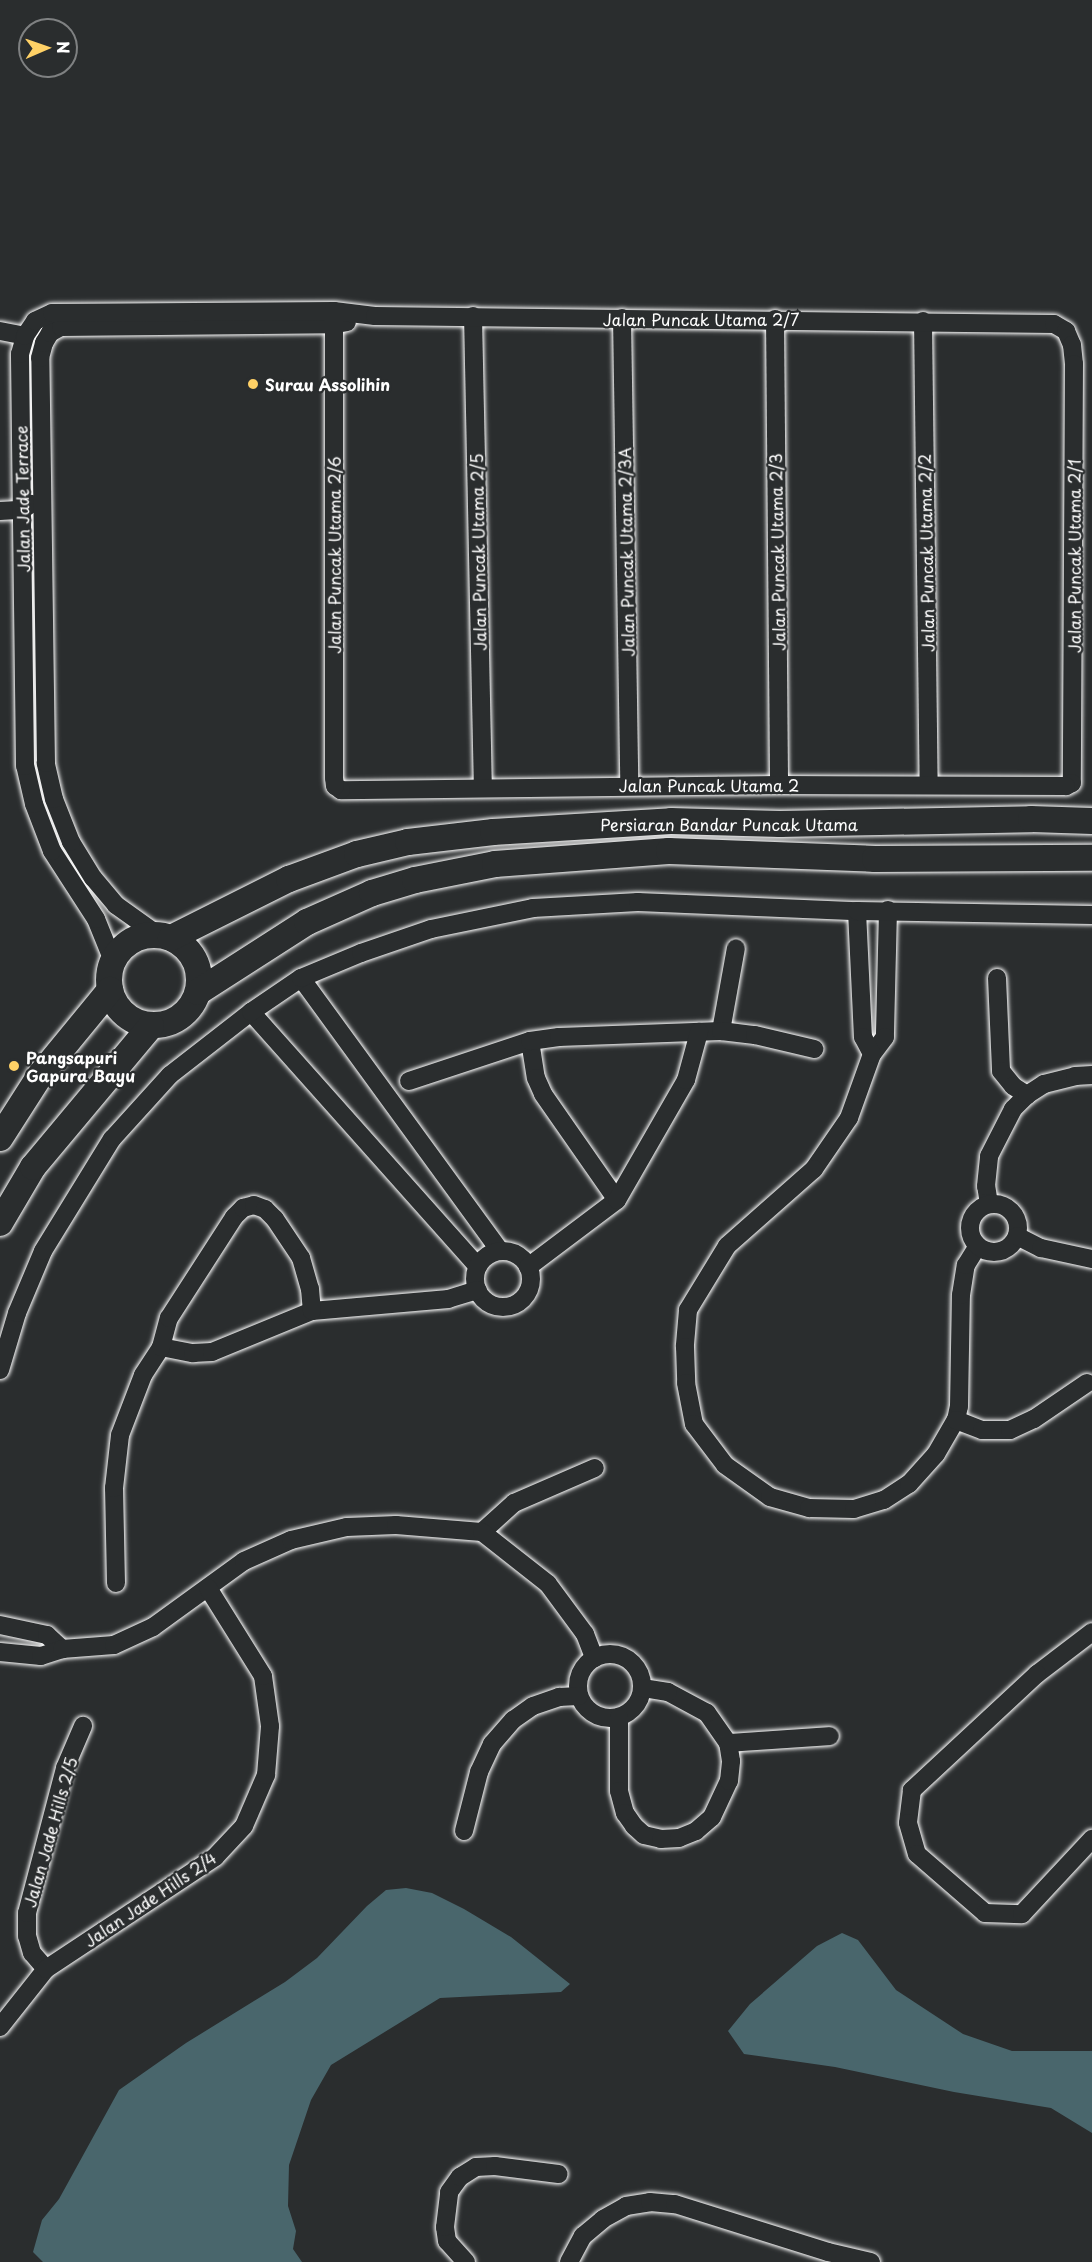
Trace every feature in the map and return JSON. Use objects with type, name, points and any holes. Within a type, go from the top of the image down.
[{"type":"street","points":[[0,331],[25,336],[35,321],[52,313],[335,318]]},
{"type":"street","name":"Jalan Puncak Utama 2/7","points":[[335,318],[473,316],[1041,322],[1054,324],[1066,331]]},
{"type":"street","name":"Jalan Puncak Utama 2/5","points":[[473,316],[483,788]]},
{"type":"street","name":"Jalan Jade Terrace","points":[[165,937],[116,904],[93,878],[71,842],[54,798],[46,763],[40,358],[44,343],[50,333],[61,327],[335,318]]},
{"type":"street","name":"Jalan Puncak Utama 2/6","points":[[335,318],[334,778],[335,786],[346,791]]},
{"type":"street","name":"Jalan Puncak Utama 2/3A","points":[[622,318],[629,786]]},
{"type":"street","name":"Jalan Puncak Utama 2/3","points":[[775,319],[779,785]]},
{"type":"street","name":"Jalan Puncak Utama 2/2","points":[[923,321],[929,785]]},
{"type":"street","name":"Jalan Puncak Utama 2/1","points":[[1066,331],[1072,345],[1074,364],[1072,783]]},
{"type":"street","name":"Jalan Jade Terrace","points":[[25,336],[20,354],[25,766],[34,804],[52,851],[96,919],[113,961]]},
{"type":"street","points":[[0,510],[22,510],[31,505],[42,488]]},
{"type":"street","points":[[22,510],[43,538]]},
{"type":"street","name":"Jalan Puncak Utama 2","points":[[346,791],[629,786],[1066,786],[1072,783]]},
{"type":"street","points":[[1031,819],[1092,814]]},
{"type":"street","name":"Persiaran Bandar Puncak Utama","points":[[165,937],[288,879],[357,854],[408,842],[584,824],[671,821],[780,824],[1031,819],[1092,821]]},
{"type":"street","name":"Persiaran Bandar Puncak Utama","points":[[198,992],[307,922],[372,893],[415,880],[495,864],[669,851],[875,859],[1092,858]]},
{"type":"street","points":[[0,1370],[17,1313],[43,1251],[112,1139],[170,1075],[251,1012],[301,978],[361,953],[431,929],[533,908],[638,902],[857,911],[1092,915]]},
{"type":"street","points":[[888,910],[885,1037],[872,1054],[849,1118],[814,1169],[727,1246],[688,1310],[685,1347],[686,1383],[694,1424],[725,1465],[770,1497],[809,1508],[854,1509],[884,1500],[909,1484],[936,1454],[956,1420],[959,1406],[961,1295],[966,1265],[978,1246]]},
{"type":"street","points":[[857,911],[863,1037],[872,1054]]},
{"type":"street","points":[[165,937],[191,953],[197,965],[200,980],[192,1007],[181,1018],[167,1024],[151,1026],[137,1022],[125,1015],[116,1004],[110,990],[109,975],[113,961],[121,949],[133,940],[165,937]]},
{"type":"street","points":[[721,1031],[736,948]]},
{"type":"street","points":[[301,978],[500,1251]]},
{"type":"street","points":[[997,978],[1001,1071],[1013,1086],[1027,1095]]},
{"type":"street","points":[[0,1138],[41,1074],[110,990]]},
{"type":"street","points":[[251,1012],[478,1267]]},
{"type":"street","points":[[0,1223],[33,1167],[151,1026]]},
{"type":"street","points":[[409,1081],[531,1041],[559,1037],[721,1031],[755,1035],[814,1049]]},
{"type":"street","points":[[528,1267],[617,1200],[686,1080],[699,1032]]},
{"type":"street","points":[[531,1041],[536,1078],[543,1094],[617,1200]]},
{"type":"street","points":[[989,1204],[986,1186],[989,1156],[1000,1130],[1013,1109],[1027,1095],[1044,1084],[1075,1076],[1092,1075]]},
{"type":"street","points":[[989,1204],[1005,1207],[1016,1219],[1017,1236],[1013,1243],[1000,1251],[985,1250],[973,1240],[970,1226],[976,1212],[989,1204]]},
{"type":"street","points":[[116,1584],[114,1488],[120,1435],[143,1375],[161,1347],[169,1318],[234,1217],[243,1208],[254,1205],[265,1209],[275,1219],[301,1258],[310,1289],[312,1311]]},
{"type":"street","points":[[1017,1236],[1041,1248],[1092,1259]]},
{"type":"street","points":[[500,1251],[517,1254],[528,1267],[530,1284],[527,1293],[514,1304],[506,1306],[489,1303],[478,1290],[478,1267],[483,1259],[500,1251]]},
{"type":"street","points":[[161,1347],[194,1353],[212,1352],[312,1311],[448,1299],[478,1290]]},
{"type":"street","points":[[956,1420],[982,1430],[1010,1430],[1034,1419],[1087,1383]]},
{"type":"street","points":[[482,1532],[514,1503],[596,1468]]},
{"type":"street","points":[[0,1652],[41,1656],[62,1649],[114,1644],[153,1627],[244,1561],[291,1540],[347,1527],[396,1525],[482,1532],[548,1584],[585,1634],[594,1658]]},
{"type":"street","name":"Jalan Jade Hills 2/4","points":[[0,2027],[46,1970],[215,1857],[244,1826],[266,1775],[270,1726],[263,1676],[208,1588]]},
{"type":"street","points":[[0,1625],[47,1635],[62,1649]]},
{"type":"street","points":[[1092,1632],[1036,1674],[912,1790],[908,1823],[917,1854],[985,1913],[1022,1914],[1092,1839]]},
{"type":"street","points":[[607,1654],[620,1656],[632,1663],[639,1674],[642,1688],[638,1700],[631,1710],[619,1717],[607,1718],[595,1715],[585,1707],[579,1696],[578,1681],[583,1668],[594,1658],[607,1654]]},
{"type":"street","points":[[619,1717],[619,1791],[626,1813],[634,1826],[644,1835],[652,1837],[679,1838],[696,1831],[712,1817],[729,1781],[731,1761],[728,1743],[707,1713],[668,1692],[642,1688]]},
{"type":"street","points":[[464,1831],[479,1772],[492,1744],[513,1720],[533,1706],[559,1697],[579,1696]]},
{"type":"street","name":"Jalan Jade Hills 2/5","points":[[46,1970],[33,1953],[27,1936],[27,1913],[65,1768],[83,1726]]},
{"type":"street","points":[[728,1743],[830,1736]]},
{"type":"street","points":[[466,2262],[447,2241],[446,2227],[448,2192],[460,2177],[476,2167],[495,2166],[558,2174]]},
{"type":"street","points":[[569,2262],[583,2235],[603,2219],[626,2206],[650,2202],[675,2204],[828,2252],[872,2262]]},
{"type":"water","points":[[406,1888],[432,1893],[464,1909],[511,1937],[570,1984],[561,1992],[440,1998],[331,2065],[311,2100],[289,2165],[288,2206],[296,2231],[293,2249],[302,2262],[43,2262],[33,2252],[42,2220],[59,2199],[119,2090],[186,2043],[285,1982],[317,1958],[367,1906],[386,1890]]},
{"type":"water","points":[[842,1933],[858,1940],[896,1990],[963,2034],[1012,2051],[1092,2051],[1092,2133],[1051,2108],[954,2092],[835,2067],[744,2054],[728,2031],[750,2004],[817,1946]]},
{"type":"place","name":"Surau Assolihin","points":[[253,384]]},
{"type":"place","name":"Pangsapuri Gapura Bayu","points":[[14,1066]]}]
